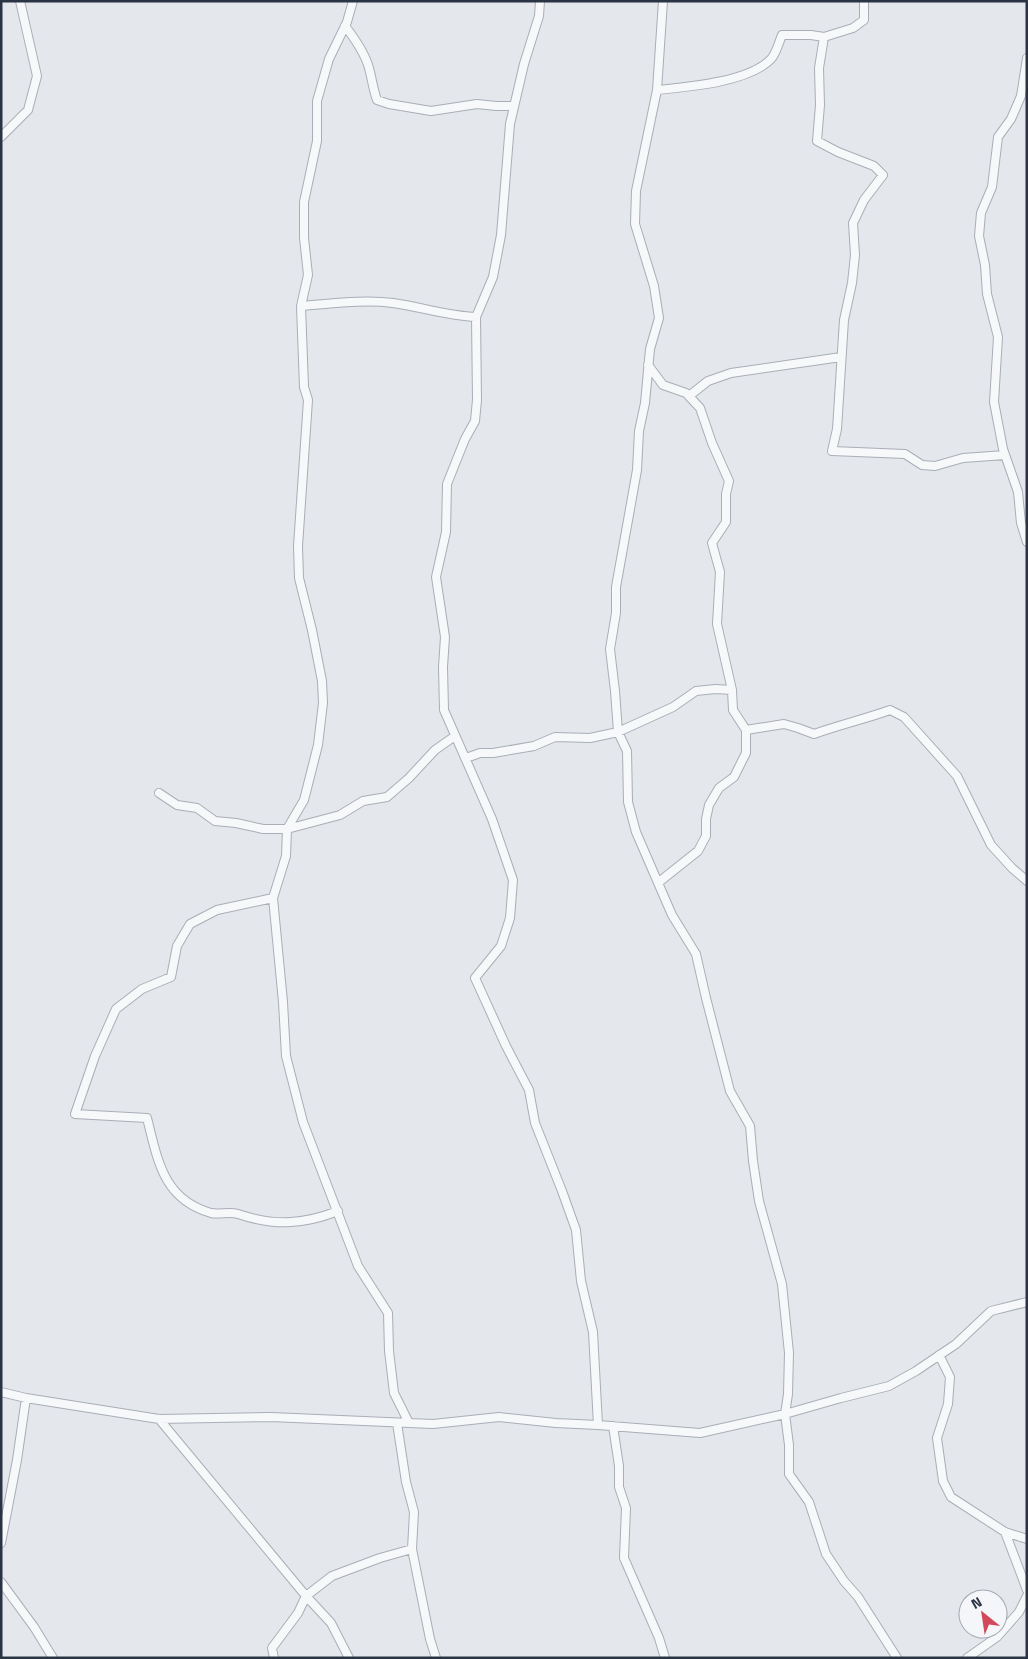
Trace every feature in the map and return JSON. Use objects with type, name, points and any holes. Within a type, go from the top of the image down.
[{"type":"street","points":[[1,137],[28,110],[38,76],[20,1]]},
{"type":"street","points":[[353,1],[345,26],[329,59],[317,101],[317,141],[304,202],[304,238],[308,275],[300,306],[304,387],[308,400],[298,546],[299,578],[322,681],[323,703],[318,745],[304,800],[287,828],[286,856],[274,898],[286,1056],[303,1122],[358,1266],[388,1313],[388,1350],[394,1393],[409,1423]]},
{"type":"street","points":[[540,1],[539,16],[524,64],[510,124],[502,235],[493,277],[476,317],[477,400],[474,421],[447,484],[446,532],[436,577],[445,637],[443,668],[444,710],[492,819],[513,880],[510,918],[501,946],[475,978],[506,1046],[529,1090],[535,1123],[576,1230],[581,1281],[593,1332],[598,1425]]},
{"type":"street","points":[[663,1],[657,90],[636,191],[636,224],[654,286],[659,318],[650,349],[645,403],[639,431],[637,470],[616,587],[616,613],[610,649],[618,732],[627,751],[628,802],[636,832],[672,915],[696,954],[730,1091],[750,1126],[752,1161],[758,1201],[782,1284],[789,1352],[788,1394],[785,1414],[789,1445],[789,1474],[809,1502],[826,1554],[844,1581],[858,1597],[897,1658]]},
{"type":"street","points":[[657,90],[697,87],[753,72],[772,59],[782,35],[824,37],[853,28],[864,20],[864,1]]},
{"type":"street","points":[[345,26],[358,44],[369,67],[372,88],[377,100],[430,111],[476,104],[514,106]]},
{"type":"street","points":[[824,37],[819,68],[820,105],[817,141],[838,152],[874,166],[883,175],[864,200],[853,223],[855,255],[852,282],[844,320],[836,429],[832,451],[905,454],[922,466],[936,466],[963,458],[1005,455]]},
{"type":"street","points":[[1027,58],[1021,96],[1011,120],[998,136],[992,187],[981,214],[978,236],[985,265],[987,294],[998,337],[994,402],[1005,455],[1018,492],[1021,523],[1027,542]]},
{"type":"street","points":[[300,306],[350,302],[391,302],[457,316],[476,317]]},
{"type":"street","points":[[689,396],[708,381],[731,372],[841,357]]},
{"type":"street","points":[[648,366],[664,385],[686,393],[700,408],[712,443],[728,480],[726,522],[712,543],[720,572],[717,624],[732,690],[733,710],[746,730],[746,753],[734,777],[719,788],[709,805],[706,819],[706,836],[698,851],[659,882]]},
{"type":"street","points":[[1018,492],[1027,493]]},
{"type":"street","points":[[466,758],[480,753],[493,753],[534,746],[556,737],[590,738],[618,732],[673,707],[696,691],[732,690]]},
{"type":"street","points":[[746,730],[784,724],[814,734],[839,725],[861,721],[890,710],[904,716],[957,776],[991,845],[1027,881]]},
{"type":"street","points":[[159,792],[177,805],[198,808],[215,821],[263,829],[287,828],[340,815],[363,801],[387,797],[409,778],[435,750],[455,736]]},
{"type":"street","points":[[274,898],[217,910],[190,924],[177,946],[171,977],[142,989],[116,1009],[95,1056],[75,1114],[147,1118],[159,1164],[168,1184],[182,1199],[214,1214],[235,1213],[266,1222],[295,1222],[318,1218],[338,1210]]},
{"type":"street","points":[[1,1392],[26,1398],[159,1419],[272,1417],[433,1424],[499,1417],[700,1433],[785,1414],[889,1386],[916,1371],[956,1344],[991,1311],[1027,1302]]},
{"type":"street","points":[[939,1355],[950,1377],[948,1404],[937,1438],[943,1481],[951,1498],[1004,1532],[1027,1539]]},
{"type":"street","points":[[1,1542],[17,1460],[26,1398]]},
{"type":"street","points":[[159,1419],[306,1596],[331,1623],[349,1658]]},
{"type":"street","points":[[397,1423],[406,1482],[414,1512],[412,1549],[436,1658]]},
{"type":"street","points":[[613,1426],[619,1466],[619,1487],[626,1508],[624,1558],[659,1638],[665,1658]]},
{"type":"street","points":[[1004,1532],[1027,1590]]},
{"type":"street","points":[[274,1658],[272,1648],[298,1613],[306,1596],[332,1576],[380,1558],[412,1549]]},
{"type":"street","points":[[2,1585],[34,1627],[53,1658]]},
{"type":"street","points":[[967,1658],[997,1638],[1019,1612],[1027,1596]]}]
